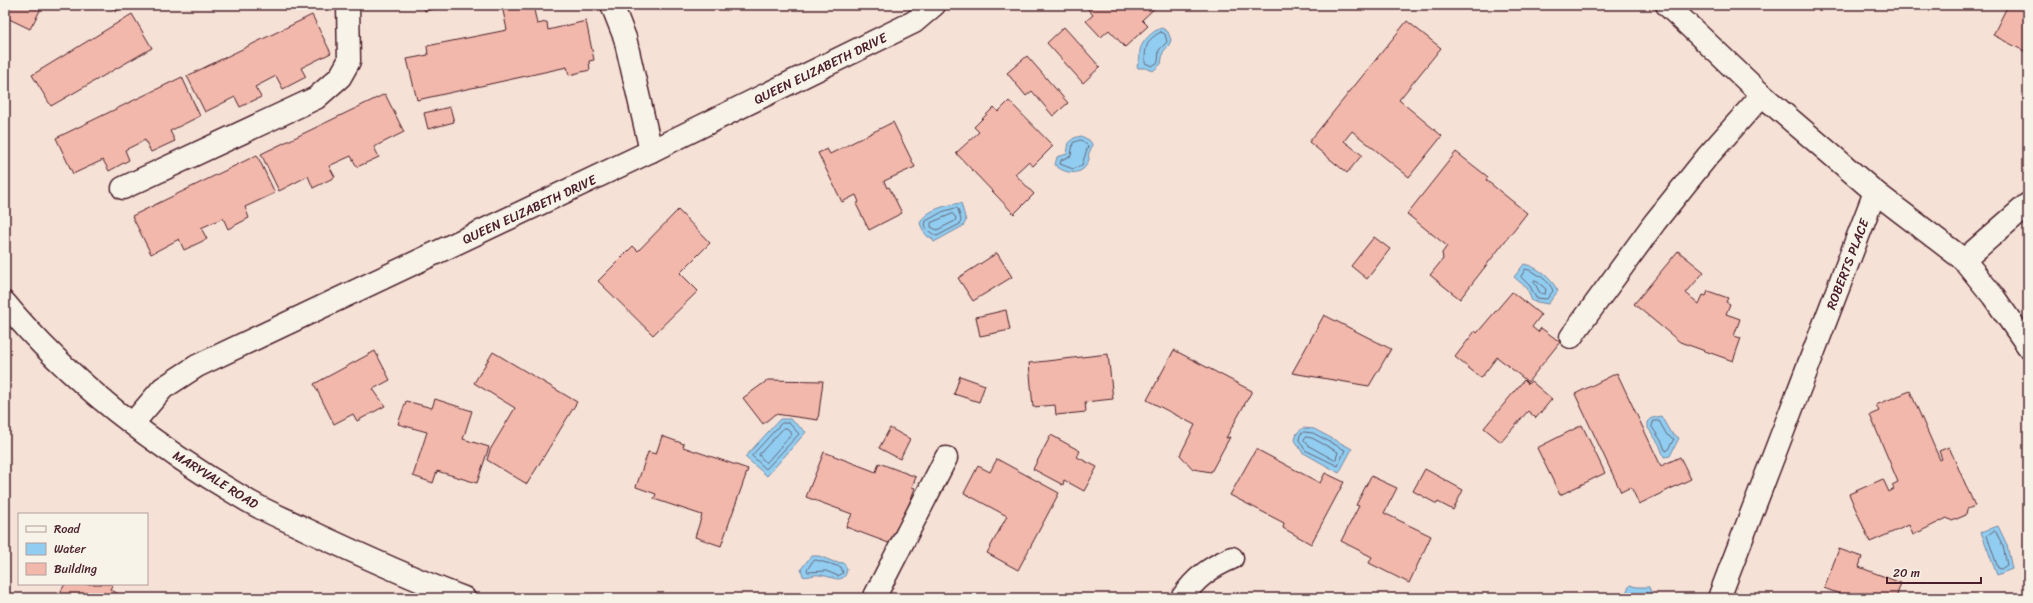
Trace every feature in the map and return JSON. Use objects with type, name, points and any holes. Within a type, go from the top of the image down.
[{"type":"street","points":[[123,188],[316,98],[340,77],[349,61],[348,5]]},
{"type":"street","points":[[612,5],[625,38],[651,151]]},
{"type":"street","name":"QUEEN ELIZABETH DRIVE","points":[[132,424],[163,388],[197,366],[651,151],[914,22],[934,5]]},
{"type":"street","points":[[1669,5],[1762,96],[1875,192],[1964,260],[1993,296],[2028,346]]},
{"type":"street","points":[[1571,337],[1655,222],[1707,158],[1762,96]]},
{"type":"street","name":"ROBERTS PLACE","points":[[1719,598],[1875,192]]},
{"type":"street","points":[[1964,260],[2028,204]]},
{"type":"street","name":"MARYVALE ROAD","points":[[5,303],[54,357],[132,424],[244,499],[345,548],[464,598]]},
{"type":"street","points":[[874,598],[946,458]]},
{"type":"street","points":[[1182,598],[1199,577],[1213,566],[1232,558]]},
{"type":"water","points":[[1162,28],[1168,32],[1171,40],[1163,52],[1161,64],[1153,71],[1146,68],[1138,68],[1137,66],[1140,50],[1143,43],[1152,33]]},
{"type":"water","points":[[1081,136],[1089,140],[1092,144],[1087,165],[1079,171],[1069,172],[1064,171],[1055,165],[1057,157],[1067,154],[1069,142],[1074,138]]},
{"type":"water","points":[[961,203],[966,221],[963,226],[934,242],[931,237],[928,237],[923,231],[920,223],[923,218],[938,208]]},
{"type":"water","points":[[1524,264],[1529,265],[1544,274],[1558,291],[1548,304],[1532,301],[1527,288],[1514,277]]},
{"type":"water","points":[[1661,416],[1670,432],[1679,438],[1670,456],[1664,457],[1659,444],[1648,428],[1648,422],[1652,418]]},
{"type":"water","points":[[780,419],[790,419],[806,432],[767,476],[745,457]]},
{"type":"water","points":[[1303,428],[1314,429],[1352,449],[1339,473],[1302,452],[1295,440],[1297,433]]},
{"type":"water","points":[[1998,526],[2007,545],[2012,569],[1997,575],[1981,532]]},
{"type":"water","points":[[811,556],[819,556],[834,562],[844,563],[847,569],[846,574],[840,579],[823,575],[803,576],[801,569]]},
{"type":"water","points":[[1630,585],[1636,587],[1649,587],[1653,598],[1623,598]]},
{"type":"building","points":[[5,5],[43,5],[30,29],[5,17]]},
{"type":"building","points":[[110,5],[126,5],[115,12]]},
{"type":"building","points":[[423,5],[448,5],[425,11]]},
{"type":"building","points":[[533,5],[537,24],[547,22],[548,30],[586,21],[594,60],[589,61],[590,70],[569,75],[567,67],[417,100],[407,59],[428,55],[427,46],[507,30],[502,6]]},
{"type":"building","points":[[1088,5],[1158,5],[1142,20],[1148,26],[1125,47],[1109,30],[1101,37],[1086,21],[1093,15],[1086,7]]},
{"type":"building","points":[[2008,5],[2028,5],[2028,53],[1993,35]]},
{"type":"building","points":[[132,14],[152,48],[51,106],[32,75]]},
{"type":"building","points":[[312,15],[331,53],[301,68],[306,77],[283,89],[276,76],[255,87],[261,97],[240,107],[235,97],[205,112],[187,76]]},
{"type":"building","points":[[1407,21],[1441,48],[1399,100],[1442,136],[1409,177],[1352,131],[1344,141],[1362,155],[1347,173],[1309,142]]},
{"type":"building","points":[[1064,27],[1100,67],[1083,83],[1047,43]]},
{"type":"building","points":[[1027,56],[1068,103],[1053,116],[1032,91],[1026,96],[1007,73]]},
{"type":"building","points":[[182,77],[200,116],[170,131],[175,141],[151,152],[145,140],[125,150],[129,160],[109,171],[103,160],[73,174],[56,138]]},
{"type":"building","points":[[385,94],[404,132],[374,147],[379,157],[357,167],[351,156],[329,166],[335,177],[313,188],[308,176],[279,191],[261,154]]},
{"type":"building","points":[[1009,101],[1053,146],[1033,166],[1028,162],[1015,174],[1034,194],[1014,214],[956,153],[979,132],[974,127],[994,107],[998,112]]},
{"type":"building","points":[[450,107],[454,122],[428,129],[424,113]]},
{"type":"building","points":[[893,122],[915,167],[884,181],[887,188],[889,187],[902,213],[869,230],[856,204],[859,202],[856,195],[842,202],[818,153],[827,149],[830,154]]},
{"type":"building","points":[[1456,152],[1488,177],[1486,180],[1527,213],[1460,299],[1430,275],[1443,259],[1442,253],[1447,246],[1407,214]]},
{"type":"building","points":[[257,155],[275,193],[245,207],[249,218],[228,229],[223,218],[201,228],[207,239],[184,250],[179,239],[151,254],[132,216]]},
{"type":"building","points":[[678,210],[710,243],[680,273],[698,291],[653,335],[598,281],[633,246],[638,251]]},
{"type":"building","points":[[1374,237],[1390,249],[1367,279],[1351,266]]},
{"type":"building","points":[[1678,251],[1704,272],[1686,293],[1699,304],[1703,295],[1706,296],[1708,291],[1728,298],[1726,302],[1730,304],[1726,314],[1740,319],[1734,336],[1741,338],[1733,361],[1680,342],[1634,304]]},
{"type":"building","points":[[997,253],[1012,277],[973,301],[958,278]]},
{"type":"building","points":[[1512,292],[1541,315],[1532,327],[1538,332],[1541,328],[1560,342],[1528,382],[1497,357],[1481,378],[1455,357],[1475,331],[1477,333]]},
{"type":"building","points":[[1006,310],[1010,330],[980,336],[976,317]]},
{"type":"building","points":[[1324,315],[1391,349],[1369,386],[1292,373]]},
{"type":"building","points":[[1174,350],[1252,391],[1226,438],[1230,437],[1211,472],[1193,469],[1180,455],[1195,425],[1147,400]]},
{"type":"building","points":[[375,351],[390,380],[373,389],[385,406],[357,421],[353,414],[334,424],[314,384]]},
{"type":"building","points":[[493,352],[577,402],[527,484],[487,460],[490,450],[515,408],[474,383]]},
{"type":"building","points":[[1108,354],[1113,399],[1085,402],[1086,412],[1056,415],[1055,405],[1033,407],[1029,363]]},
{"type":"building","points":[[1617,373],[1661,466],[1680,457],[1691,479],[1639,504],[1631,487],[1621,492],[1575,394]]},
{"type":"building","points":[[960,376],[985,385],[979,402],[954,394]]},
{"type":"building","points":[[768,380],[823,381],[818,420],[775,414],[763,424],[743,398]]},
{"type":"building","points":[[1524,380],[1528,384],[1531,381],[1552,399],[1536,418],[1528,411],[1501,442],[1484,428]]},
{"type":"building","points":[[1910,391],[1940,460],[1942,459],[1939,451],[1949,447],[1975,506],[1967,509],[1966,515],[1952,521],[1947,518],[1913,535],[1909,525],[1870,542],[1849,494],[1883,479],[1889,492],[1894,489],[1892,485],[1898,482],[1870,415],[1879,411],[1876,405]]},
{"type":"building","points":[[435,399],[472,411],[463,439],[489,447],[477,483],[437,471],[433,483],[413,476],[427,432],[398,424],[406,401],[432,408]]},
{"type":"building","points":[[1582,425],[1605,473],[1560,495],[1537,448]]},
{"type":"building","points":[[890,428],[910,439],[900,459],[879,448]]},
{"type":"building","points":[[1051,435],[1080,451],[1077,457],[1097,467],[1084,491],[1064,480],[1063,485],[1033,469]]},
{"type":"building","points":[[662,436],[684,444],[683,447],[748,469],[721,546],[695,537],[702,515],[654,499],[656,494],[636,487],[648,452],[656,454]]},
{"type":"building","points":[[1256,449],[1320,483],[1325,473],[1344,482],[1311,544],[1283,528],[1284,523],[1230,495]]},
{"type":"building","points":[[824,452],[876,472],[879,463],[916,477],[912,487],[915,488],[894,545],[846,527],[852,514],[806,497]]},
{"type":"building","points":[[997,459],[1059,493],[1018,570],[987,553],[1007,516],[964,493],[978,466],[990,472]]},
{"type":"building","points":[[1425,469],[1463,490],[1453,510],[1438,502],[1437,504],[1413,491]]},
{"type":"building","points":[[1371,476],[1397,488],[1384,513],[1431,536],[1409,583],[1369,563],[1372,557],[1341,541],[1359,506],[1356,505]]},
{"type":"building","points":[[1839,549],[1862,557],[1859,567],[1901,583],[1896,598],[1873,598],[1874,596],[1867,593],[1865,598],[1850,598],[1824,588]]},
{"type":"building","points":[[64,585],[112,585],[110,589],[125,598],[57,598]]}]
